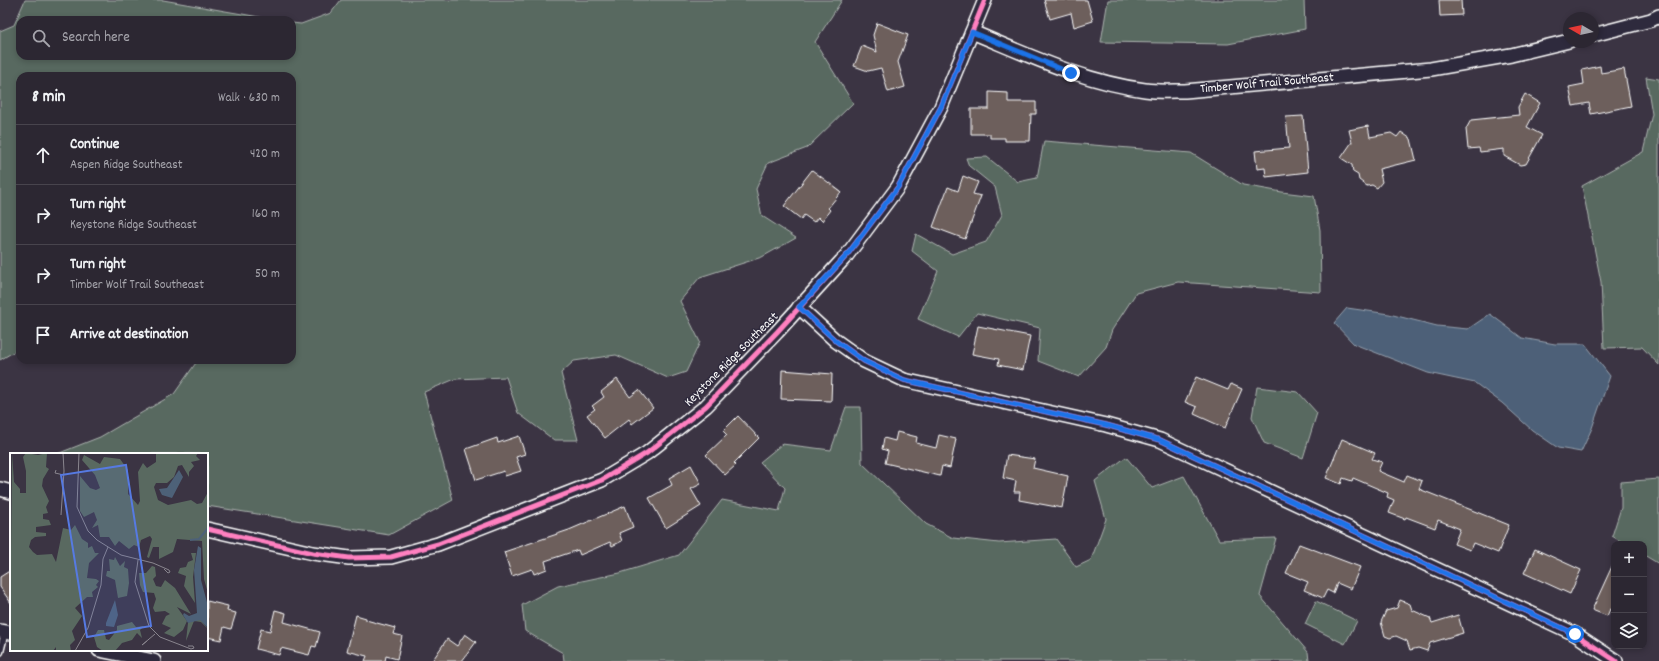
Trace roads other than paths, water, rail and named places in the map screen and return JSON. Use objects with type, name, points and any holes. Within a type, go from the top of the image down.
[{"type":"street","name":"Keystone Ridge Southeast","points":[[208,529],[313,553],[349,558],[391,557],[438,544],[602,480],[647,453],[706,406],[847,255],[898,187],[941,107],[985,0]]},
{"type":"street","points":[[1599,33],[1651,20],[1659,16]]},
{"type":"street","name":"Timber Wolf Trail Southeast","points":[[972,32],[1077,75],[1110,84],[1146,90],[1177,91],[1431,69],[1511,55],[1563,42]]},
{"type":"street","points":[[799,307],[836,341],[864,361],[904,380],[1106,425],[1160,440],[1575,634],[1616,661]]},
{"type":"street","points":[[0,489],[10,492]]},
{"type":"street","points":[[104,651],[154,661]]},
{"type":"lane","points":[[0,652],[5,632]]},
{"type":"water","points":[[1347,308],[1389,314],[1437,326],[1468,329],[1490,314],[1522,338],[1555,344],[1585,344],[1610,376],[1592,428],[1581,452],[1558,448],[1532,430],[1502,403],[1475,383],[1428,373],[1354,344],[1334,323]]}]
